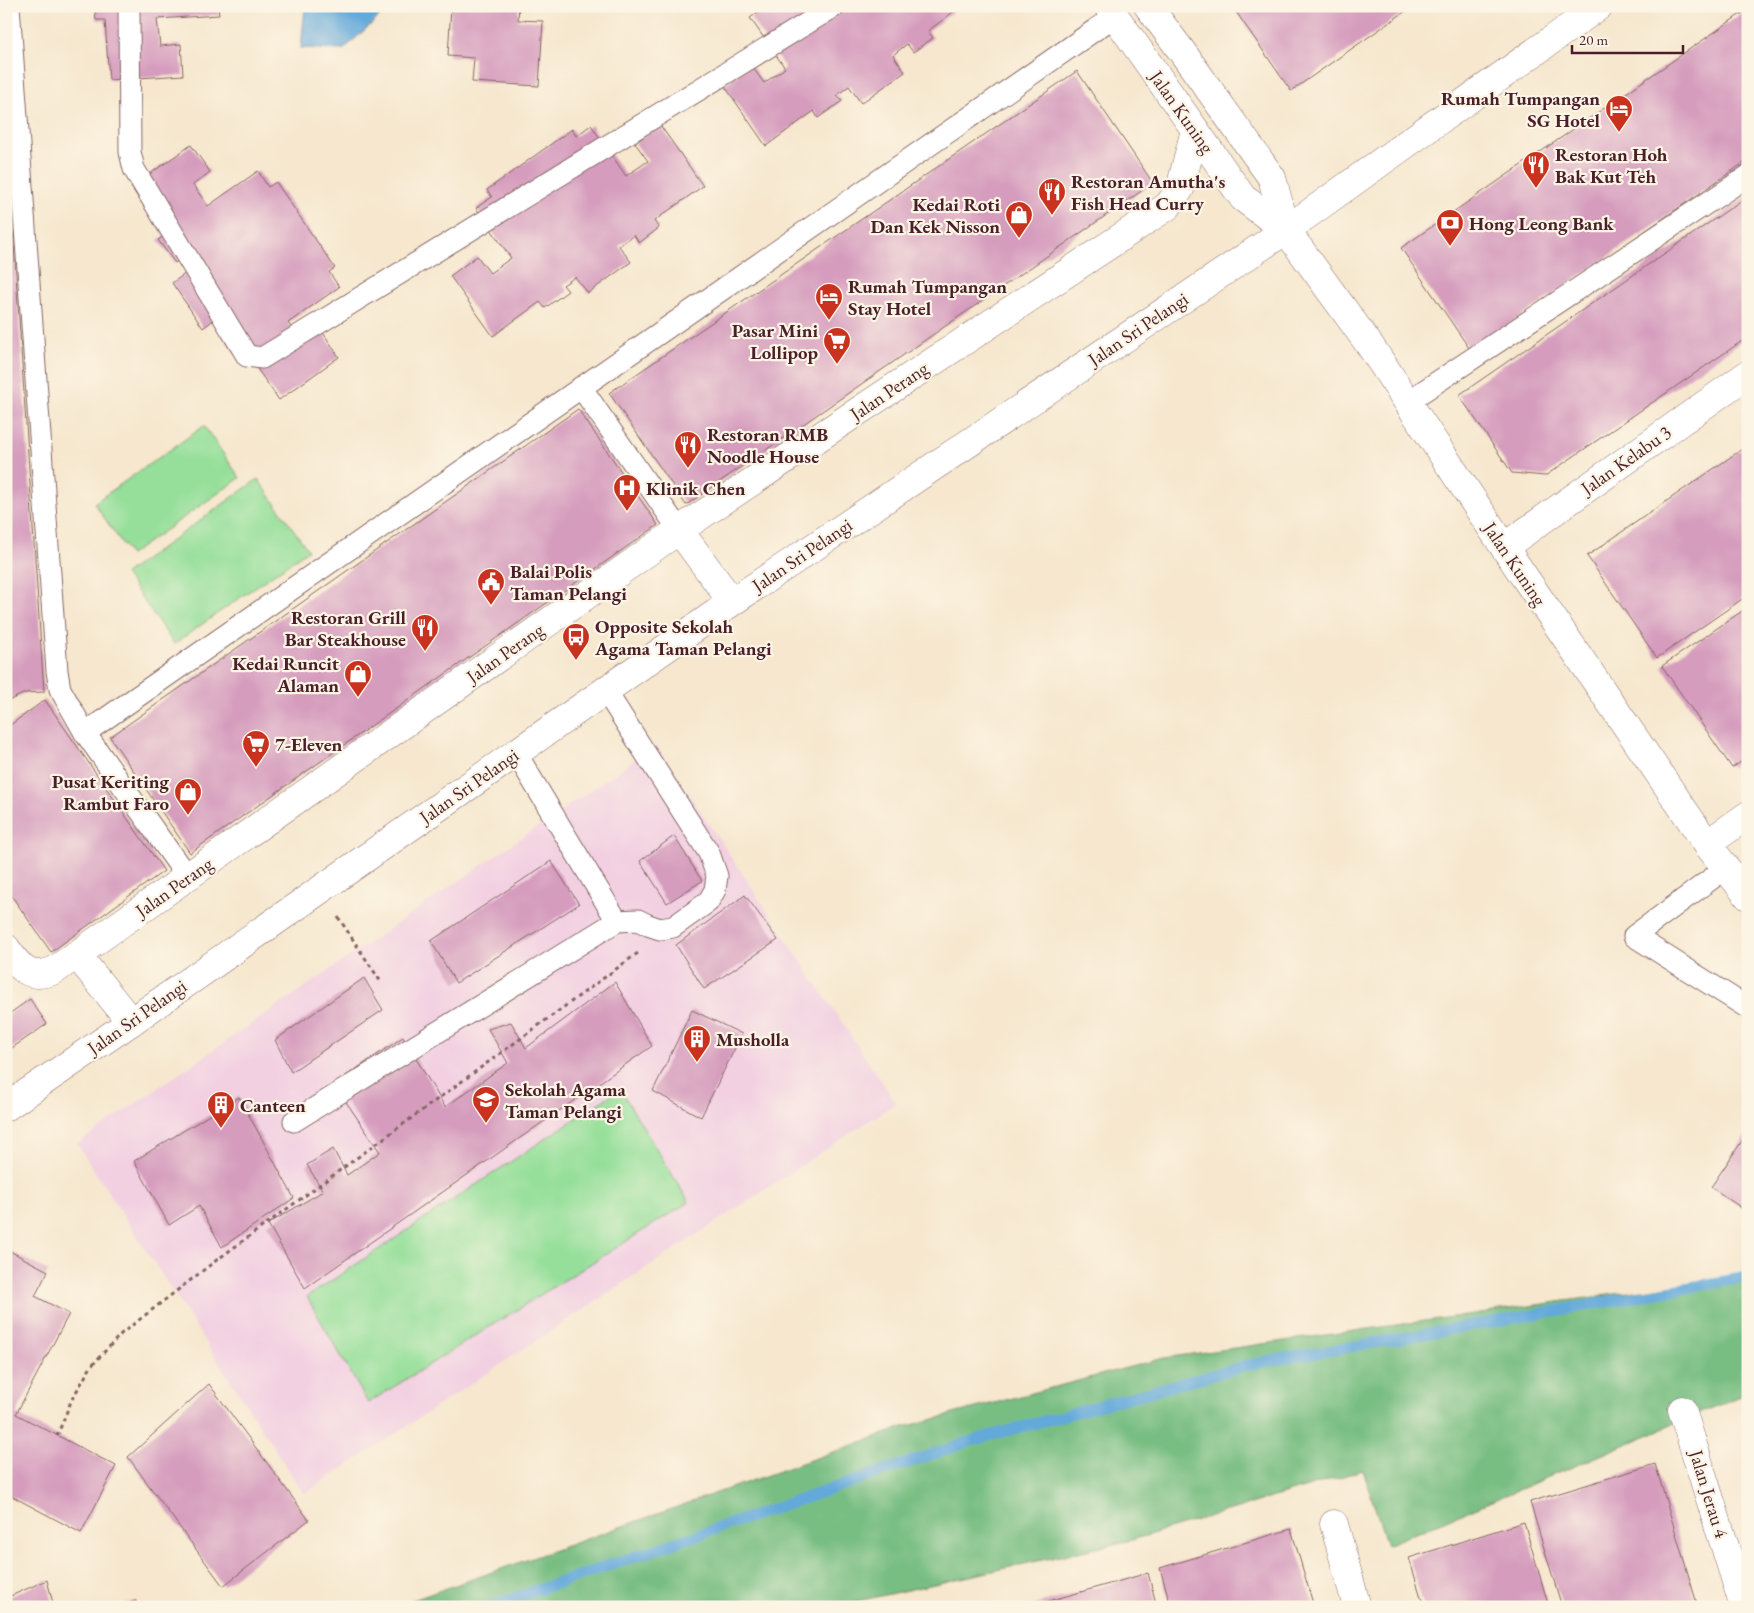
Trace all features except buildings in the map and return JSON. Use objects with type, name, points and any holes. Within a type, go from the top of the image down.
[{"type":"street","name":"Jalan Kuning","points":[[1148,6],[1272,178],[1286,230]]},
{"type":"street","name":"Jalan Sri Pelangi","points":[[6,1107],[131,1022],[732,602],[1286,230],[1599,6]]},
{"type":"street","name":"Jalan Kuning","points":[[1111,11],[1242,198],[1286,230],[1371,347],[1706,844],[1748,896]]},
{"type":"street","name":"Jalan Perang","points":[[6,948],[25,971],[34,974],[45,974],[55,970],[679,530],[1168,206],[1180,189],[1194,130]]},
{"type":"street","name":"Jalan Kelabu 3","points":[[1504,547],[1748,374]]},
{"type":"street","points":[[679,530],[732,602]]},
{"type":"street","points":[[1706,844],[1748,815]]},
{"type":"street","points":[[77,955],[131,1022]]},
{"type":"street","name":"Jalan Jerau 4","points":[[1682,1410],[1744,1607]]},
{"type":"street","points":[[1334,1524],[1357,1607]]},
{"type":"lane","points":[[9,6],[14,181],[60,690],[85,733],[188,878]]},
{"type":"lane","points":[[129,6],[130,152],[134,170],[247,356],[262,358],[836,6]]},
{"type":"lane","points":[[85,733],[581,387],[1111,11]]},
{"type":"lane","points":[[1407,402],[1748,176]]},
{"type":"lane","points":[[581,387],[679,530]]},
{"type":"lane","points":[[294,1121],[617,921],[638,920],[660,928],[673,927],[708,902],[715,890],[717,876],[708,853],[605,690]]},
{"type":"lane","points":[[516,753],[617,921]]},
{"type":"lane","points":[[1726,868],[1634,936],[1748,1008]]},
{"type":"path","points":[[320,890],[381,982]]},
{"type":"path","points":[[57,1436],[72,1399],[92,1365],[122,1333],[214,1262],[673,927]]},
{"type":"shaded area","name":"Sekolah Agama Taman Pelangi","points":[[656,745],[896,1103],[304,1494],[77,1144]]},
{"type":"green space","points":[[204,426],[240,478],[130,555],[94,503]]},
{"type":"green space","points":[[258,479],[308,550],[174,644],[125,574]]},
{"type":"green space","points":[[620,1089],[689,1202],[368,1403],[307,1297]]},
{"type":"green space","points":[[1748,1275],[1748,1393],[1387,1545],[1363,1470],[1132,1540],[831,1607],[393,1607],[904,1427],[1164,1358]]},
{"type":"water","points":[[305,6],[391,6],[344,49],[339,50],[301,48]]},
{"type":"waterway","points":[[488,1607],[974,1440],[1248,1365],[1748,1277]]},
{"type":"place","name":"Rumah Tumpangan SG Hotel","points":[[1619,133]]},
{"type":"place","name":"Restoran Hoh Bak Kut Teh","points":[[1536,189]]},
{"type":"place","name":"Restoran Amutha's Fish Head Curry","points":[[1052,216]]},
{"type":"place","name":"Kedai Roti Dan Kek Nisson","points":[[1019,239]]},
{"type":"place","name":"Hong Leong Bank","points":[[1450,247]]},
{"type":"place","name":"Rumah Tumpangan Stay Hotel","points":[[829,321]]},
{"type":"place","name":"Pasar Mini Lollipop","points":[[837,365]]},
{"type":"place","name":"Restoran RMB Noodle House","points":[[688,469]]},
{"type":"place","name":"Klinik Chen","points":[[627,512]]},
{"type":"place","name":"Balai Polis Taman Pelangi","points":[[491,606]]},
{"type":"place","name":"Restoran Grill Bar Steakhouse","points":[[425,652]]},
{"type":"place","name":"Opposite Sekolah Agama Taman Pelangi","points":[[576,661]]},
{"type":"place","name":"Kedai Runcit Alaman","points":[[358,698]]},
{"type":"place","name":"7-Eleven","points":[[256,768]]},
{"type":"place","name":"Pusat Keriting Rambut Faro","points":[[188,816]]},
{"type":"place","name":"Musholla","points":[[697,1063]]},
{"type":"place","name":"Sekolah Agama Taman Pelangi","points":[[486,1124]]},
{"type":"place","name":"Canteen","points":[[221,1129]]}]
